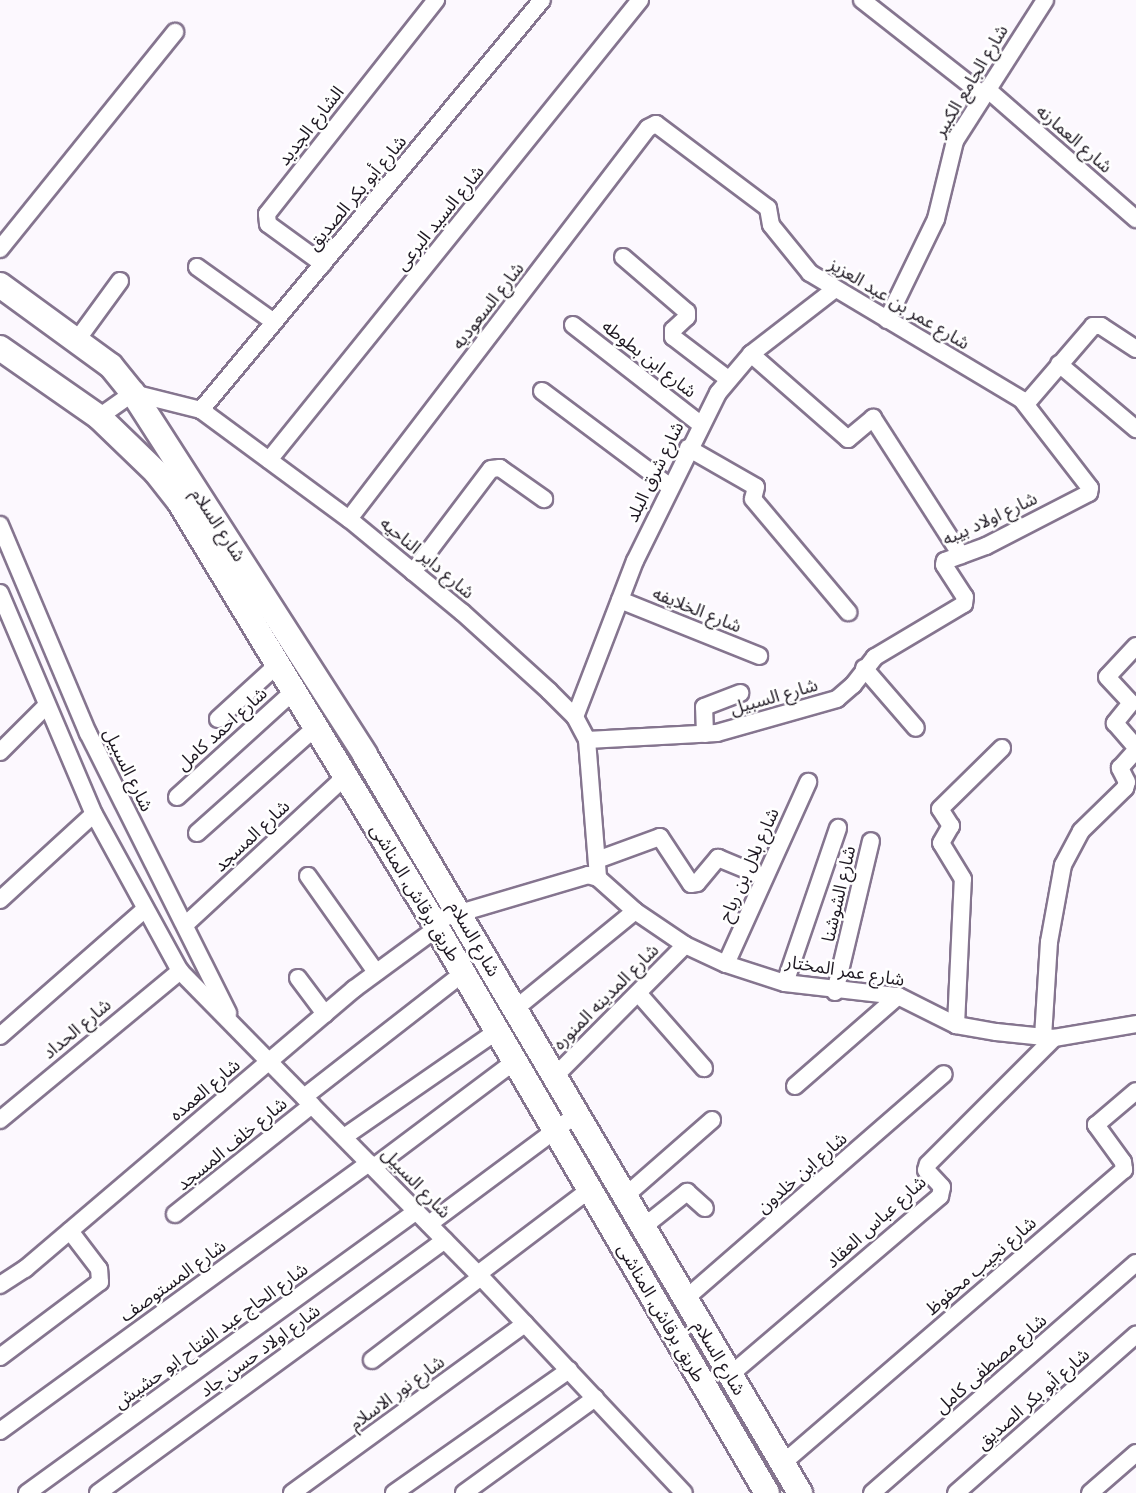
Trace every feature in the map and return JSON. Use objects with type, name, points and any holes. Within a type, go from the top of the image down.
[{"type":"street","name":"الشارع الجديد","points":[[323,264],[268,225],[267,214],[436,0]]},
{"type":"street","name":"شارع أبو بكر الصديق","points":[[201,410],[542,0]]},
{"type":"street","name":"شارع السيد البرعى","points":[[269,460],[640,0]]},
{"type":"street","name":"شارع العمارنه","points":[[862,0],[985,92],[1136,219]]},
{"type":"street","name":"شارع الجامع الكبير","points":[[887,320],[936,219],[955,141],[1045,0]]},
{"type":"street","points":[[0,249],[175,32]]},
{"type":"street","name":"شارع عمر بن عبد العزيز","points":[[661,125],[768,208],[771,225],[806,270],[835,290],[1026,404],[1090,488],[1088,493]]},
{"type":"street","name":"شارع السعوديه","points":[[349,519],[648,128],[661,125]]},
{"type":"street","points":[[623,256],[687,312],[687,317],[673,330],[673,337],[728,379]]},
{"type":"street","points":[[197,267],[274,322]]},
{"type":"street","points":[[77,340],[120,281]]},
{"type":"street","points":[[0,285],[111,366],[133,393],[99,417]]},
{"type":"street","name":"شارع شرق البلد","points":[[575,717],[620,600],[669,486],[700,424],[728,379],[751,354],[835,290]]},
{"type":"street","name":"شارع ابن بطوطه","points":[[573,325],[700,424]]},
{"type":"street","points":[[1026,404],[1059,364],[1096,325],[1136,349]]},
{"type":"street","name":"طريق برقاش, المناشى","points":[[0,348],[99,417],[156,472],[180,503],[435,925],[767,1493]]},
{"type":"street","points":[[751,354],[849,439],[873,418],[961,555]]},
{"type":"street","points":[[1059,364],[1136,429]]},
{"type":"street","points":[[542,392],[669,486]]},
{"type":"street","name":"شارع داير الناحيه","points":[[133,393],[201,410],[349,519],[413,572],[575,717],[587,740],[598,878]]},
{"type":"street","name":"شارع السلام","points":[[133,393],[365,755],[459,912],[684,1300],[800,1493]]},
{"type":"street","points":[[688,448],[756,487],[753,499],[848,612]]},
{"type":"street","points":[[413,572],[491,469],[500,468],[544,499]]},
{"type":"street","name":"شارع اولاد بيبه","points":[[964,595],[944,564],[986,546],[1088,493]]},
{"type":"street","name":"شارع السبيل","points":[[0,525],[88,733],[233,1024]]},
{"type":"street","name":"شارع السبيل","points":[[0,593],[94,814],[144,910],[180,971],[417,1211],[684,1493]]},
{"type":"street","name":"شارع السبيل","points":[[587,740],[705,734],[837,699],[854,686],[864,668],[884,650],[963,605],[964,595]]},
{"type":"street","name":"شارع الخلايفه","points":[[620,600],[759,656]]},
{"type":"street","points":[[1049,1037],[1049,942],[1063,865],[1081,831],[1125,788],[1127,782],[1120,768],[1136,748],[1115,723],[1131,703],[1107,678],[1108,674],[1136,646]]},
{"type":"street","points":[[218,718],[278,664]]},
{"type":"street","points":[[864,668],[916,728]]},
{"type":"street","name":"شارع احمد كامل","points":[[177,797],[294,691]]},
{"type":"street","points":[[705,734],[704,707],[740,693]]},
{"type":"street","points":[[0,752],[47,705]]},
{"type":"street","points":[[197,833],[316,726]]},
{"type":"street","points":[[956,1025],[963,879],[941,843],[951,826],[941,807],[1002,748]]},
{"type":"street","name":"شارع المسجد","points":[[185,925],[346,776]]},
{"type":"street","name":"شارع بلال بن رباح","points":[[726,964],[808,783]]},
{"type":"street","points":[[0,900],[94,814]]},
{"type":"street","points":[[786,983],[838,828]]},
{"type":"street","points":[[597,860],[660,837],[691,884],[718,858],[764,877]]},
{"type":"street","name":"شارع الشوشنا","points":[[835,992],[871,841]]},
{"type":"street","points":[[435,925],[459,912],[584,874],[598,878]]},
{"type":"street","points":[[308,876],[376,972]]},
{"type":"street","name":"شارع عمر المختار","points":[[598,878],[635,911],[685,945],[726,964],[786,983],[835,992],[898,996],[956,1025],[1049,1037],[1136,1024]]},
{"type":"street","points":[[0,1036],[144,910]]},
{"type":"street","points":[[515,1009],[635,911]]},
{"type":"street","name":"شارع العمده","points":[[0,1285],[70,1231],[325,1014],[435,925]]},
{"type":"street","name":"شارع المدينه المنوره","points":[[554,1077],[685,945]]},
{"type":"street","name":"شارع الحداد","points":[[0,1120],[180,971]]},
{"type":"street","name":"شارع خلف المسجد","points":[[176,1214],[463,973]]},
{"type":"street","points":[[298,978],[325,1014]]},
{"type":"street","points":[[638,993],[704,1068]]},
{"type":"street","points":[[795,1086],[898,996]]},
{"type":"street","points":[[344,1137],[496,1031]]},
{"type":"street","name":"شارع عباس العقاد","points":[[730,1375],[940,1196],[943,1190],[926,1170],[928,1164],[1049,1037]]},
{"type":"street","name":"شارع المستوصف","points":[[0,1431],[514,1062]]},
{"type":"street","name":"شارع ابن خلدون","points":[[684,1300],[944,1074]]},
{"type":"street","name":"شارع نجيب محفوظ","points":[[783,1463],[1124,1170],[1124,1162],[1096,1125],[1136,1091]]},
{"type":"street","points":[[429,1224],[576,1115]]},
{"type":"street","points":[[624,1197],[712,1120]]},
{"type":"street","points":[[372,1360],[589,1190]]},
{"type":"street","points":[[642,1228],[687,1192],[705,1208]]},
{"type":"street","name":"شارع الحاج عبد الفتاح ابو حشيش","points":[[27,1493],[417,1211]]},
{"type":"street","points":[[0,1357],[100,1282],[99,1269],[70,1231]]},
{"type":"street","name":"شارع اولاد حسن جاد","points":[[98,1493],[445,1240]]},
{"type":"street","name":"شارع مصطفى كامل","points":[[872,1493],[1136,1263]]},
{"type":"street","name":"شارع نور الاسلام","points":[[292,1493],[525,1324]]},
{"type":"street","name":"شارع أبو بكر الصديق","points":[[956,1493],[1136,1335]]},
{"type":"street","points":[[394,1493],[568,1370]]},
{"type":"street","points":[[464,1493],[595,1398]]},
{"type":"street","points":[[1090,1493],[1136,1453]]}]
